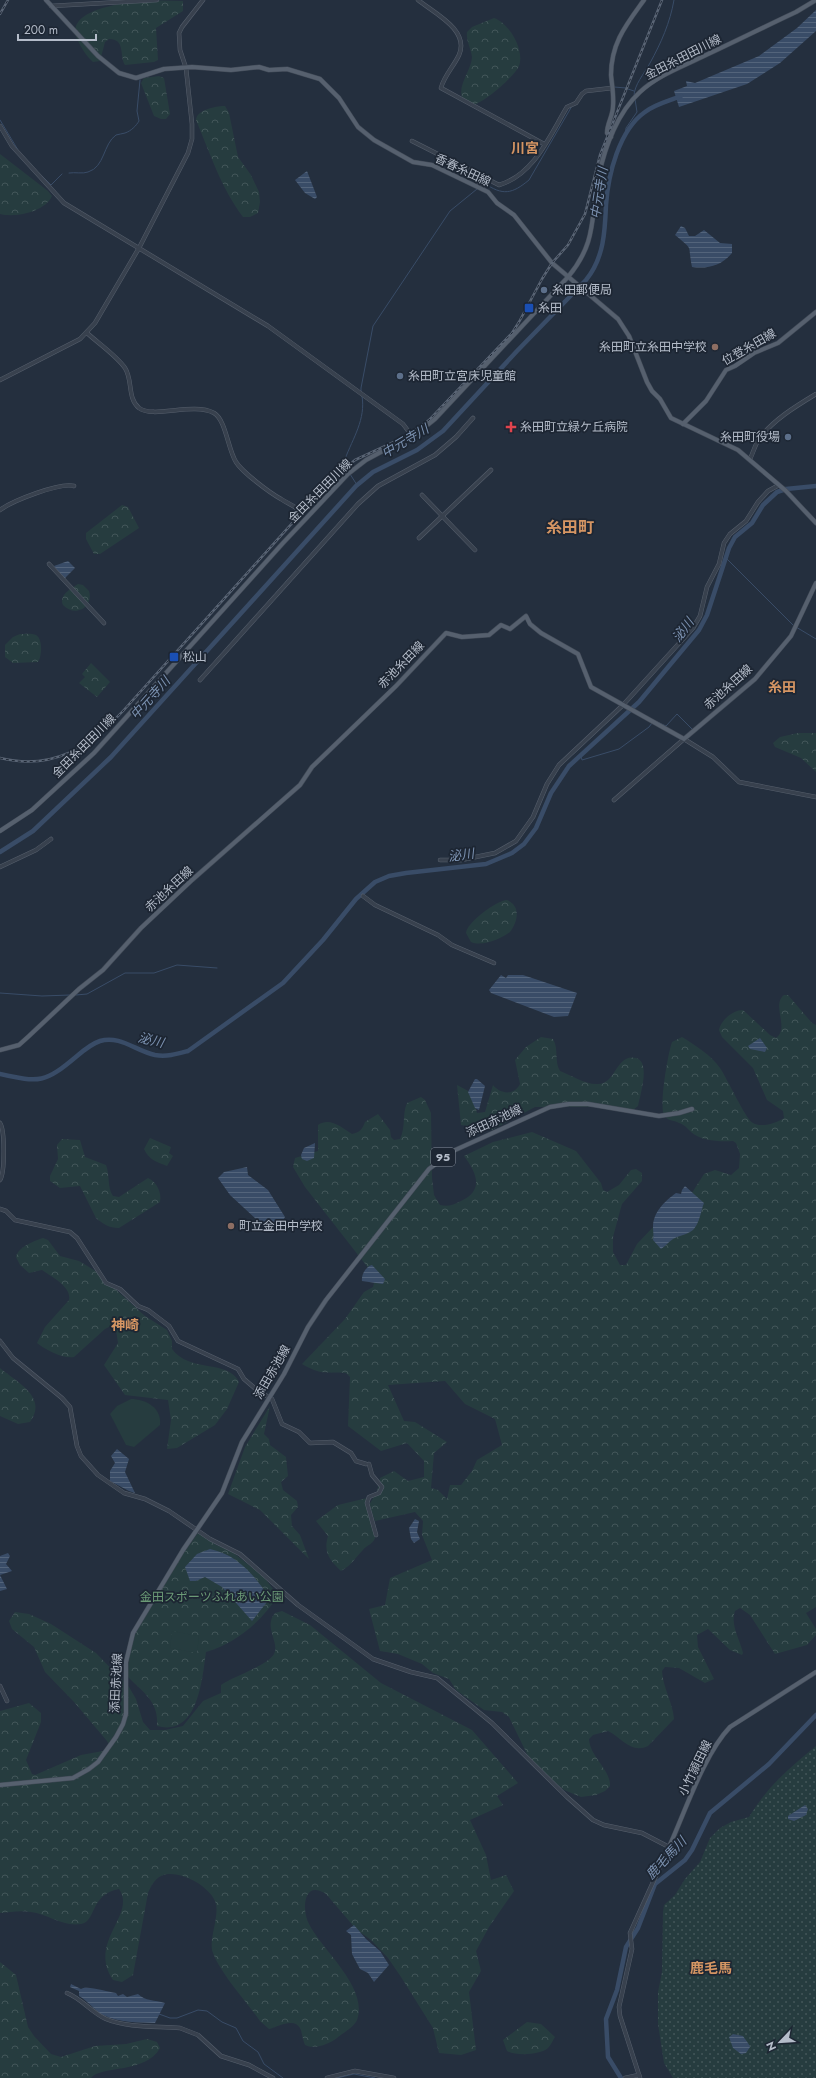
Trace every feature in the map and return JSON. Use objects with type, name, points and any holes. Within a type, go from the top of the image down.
[{"type":"main road","name":"香春糸田線","points":[[46,0],[98,56],[119,73],[136,78],[164,69],[186,68],[231,70],[259,67],[269,70],[287,69],[320,79],[339,98],[358,127],[374,140],[413,162],[432,165],[491,194],[497,203],[514,215],[540,250],[569,278],[618,319],[629,336],[643,374],[652,391],[660,399],[671,418],[728,444],[750,459],[786,491],[816,523]]},
{"type":"main road","points":[[610,137],[606,133],[607,124],[612,112],[611,74],[614,47],[644,0]]},
{"type":"main road","name":"金田糸田田川線","points":[[0,831],[32,810],[94,753],[304,516],[358,466],[377,454],[412,436],[425,427],[453,400],[569,278],[588,244],[592,230],[598,176],[610,137],[628,105],[650,84],[669,72],[810,5],[816,0]]},
{"type":"main road","name":"位登糸田線","points":[[682,424],[706,400],[726,370],[735,366],[754,353],[778,343],[816,312]]},
{"type":"main road","name":"赤池糸田線","points":[[0,1050],[19,1045],[103,970],[141,928],[192,880],[300,785],[312,767],[396,686],[446,632],[462,637],[489,635],[501,625],[510,628],[526,616],[536,630],[578,654],[590,687],[684,739],[754,679],[791,636],[816,583]]},
{"type":"main road","name":"添田赤池線","points":[[0,1785],[72,1778],[89,1769],[98,1762],[123,1724],[127,1696],[126,1662],[133,1633],[176,1562],[222,1494],[242,1442],[288,1368],[308,1327],[326,1300],[422,1176],[444,1156],[540,1111],[560,1105],[588,1104],[659,1116],[679,1113],[692,1109]]},
{"type":"main road","name":"小竹頴田線","points":[[669,1847],[709,1758],[722,1735],[730,1727],[816,1672]]},
{"type":"street","points":[[51,6],[157,0]]},
{"type":"street","points":[[0,380],[87,333],[95,323],[139,248],[188,153],[190,146],[192,124],[186,68],[180,50],[179,33],[203,0]]},
{"type":"street","points":[[418,0],[452,27],[461,38],[462,43],[459,55],[441,88],[544,144]]},
{"type":"street","points":[[412,141],[499,185],[505,183],[530,166],[567,107],[576,103],[582,94],[586,91],[612,88]]},
{"type":"street","points":[[0,126],[12,146],[64,203],[278,333],[403,424],[412,436]]},
{"type":"street","points":[[472,171],[483,189]]},
{"type":"street","points":[[87,333],[124,367],[133,400],[140,408],[151,412],[186,408],[208,411],[216,414],[221,420],[228,444],[239,467],[280,498],[299,510],[304,516]]},
{"type":"street","points":[[750,459],[758,440],[765,432],[790,410],[816,394]]},
{"type":"street","points":[[200,680],[358,504],[378,486],[435,455],[456,437],[473,418]]},
{"type":"street","points":[[419,538],[491,470]]},
{"type":"street","points":[[0,510],[25,497],[66,484],[74,486]]},
{"type":"street","points":[[440,860],[461,860],[495,853],[516,841],[533,816],[544,789],[554,772],[624,706],[693,628],[700,616],[707,587],[719,564],[724,544],[730,534],[751,515],[758,502],[768,491],[779,485]]},
{"type":"street","points":[[422,495],[475,550]]},
{"type":"street","points":[[49,564],[104,623]]},
{"type":"street","points":[[614,800],[684,739],[713,757],[739,782],[816,797]]},
{"type":"street","points":[[0,867],[36,850],[51,839]]},
{"type":"street","points":[[363,896],[375,905],[438,935],[452,945],[494,963]]},
{"type":"street","points":[[0,1123],[3,1133],[2,1155],[4,1167],[0,1180]]},
{"type":"street","points":[[0,1209],[6,1211],[15,1220],[70,1232],[74,1235],[106,1283],[120,1289],[138,1306],[169,1326],[178,1341],[238,1369],[244,1379],[270,1398],[282,1424],[299,1432],[308,1442],[333,1442],[351,1453],[356,1461],[368,1464],[372,1475],[382,1487],[379,1493],[369,1497],[367,1503],[376,1535]]},
{"type":"street","points":[[0,1341],[13,1358],[62,1398],[70,1407],[77,1446],[81,1456],[90,1468],[124,1493],[155,1503],[198,1531],[244,1556],[298,1605],[373,1659],[411,1672],[437,1678],[453,1689],[492,1723],[567,1797],[593,1820],[612,1827],[642,1832],[669,1847],[638,1914],[631,1939],[632,1949],[619,2011],[640,2076],[625,2078]]},
{"type":"street","points":[[0,1686],[7,1701]]},
{"type":"street","points":[[67,1993],[83,2001],[100,2015],[114,2021],[190,2031],[198,2035],[218,2055],[249,2065],[273,2078]]},
{"type":"street","points":[[327,2078],[355,2071],[394,2078]]},
{"type":"green space","points":[[142,0],[183,1],[183,11],[156,28],[158,60],[154,62],[125,65],[120,45],[118,42],[109,39],[105,42],[100,61],[93,62],[77,39],[76,29],[79,21],[87,15],[109,6]]},
{"type":"green space","points":[[494,18],[505,25],[518,45],[520,52],[519,66],[511,77],[497,90],[481,101],[470,105],[464,101],[461,95],[463,82],[472,57],[467,32],[472,27]]},
{"type":"green space","points":[[159,76],[164,78],[170,114],[166,119],[161,119],[154,116],[141,83],[144,78]]},
{"type":"green space","points":[[225,106],[229,113],[238,157],[251,175],[259,192],[260,202],[258,213],[250,217],[243,217],[228,194],[216,170],[196,120],[202,111]]},
{"type":"green space","points":[[0,154],[48,191],[52,196],[48,202],[36,210],[21,214],[0,214]]},
{"type":"green space","points":[[122,505],[128,507],[139,528],[100,554],[94,554],[86,539],[86,533]]},
{"type":"green space","points":[[78,584],[83,585],[89,591],[90,597],[86,606],[78,611],[73,611],[63,605],[62,601],[64,595]]},
{"type":"green space","points":[[20,634],[36,635],[40,640],[41,648],[38,662],[13,663],[5,657],[5,645],[13,637]]},
{"type":"green space","points":[[91,663],[110,682],[97,697],[79,683],[85,677],[82,674]]},
{"type":"green space","points":[[798,733],[816,733],[816,772],[801,758],[775,747],[773,743],[780,737]]},
{"type":"green space","points":[[507,900],[514,906],[517,914],[515,923],[510,932],[491,942],[480,944],[471,942],[466,933],[467,929],[476,918],[496,904]]},
{"type":"green space","points":[[784,995],[788,995],[812,1023],[816,1025],[816,1607],[806,1613],[816,1629],[816,1635],[807,1645],[775,1654],[750,1615],[740,1608],[735,1611],[734,1622],[742,1648],[742,1655],[730,1650],[708,1629],[697,1635],[698,1647],[714,1679],[705,1683],[679,1668],[665,1667],[662,1671],[663,1677],[674,1719],[648,1746],[642,1748],[632,1747],[608,1731],[593,1735],[589,1739],[590,1746],[607,1774],[610,1786],[605,1791],[596,1795],[581,1797],[564,1790],[538,1768],[527,1754],[509,1717],[502,1712],[484,1710],[456,1690],[449,1679],[433,1673],[422,1664],[398,1654],[380,1651],[369,1609],[385,1605],[390,1578],[432,1560],[422,1535],[423,1521],[415,1512],[375,1521],[369,1505],[377,1492],[380,1478],[394,1471],[408,1481],[424,1477],[424,1461],[407,1443],[381,1451],[348,1426],[350,1377],[346,1373],[328,1373],[308,1368],[302,1364],[345,1319],[364,1292],[373,1287],[374,1283],[369,1269],[305,1187],[293,1167],[295,1158],[318,1151],[318,1125],[327,1122],[340,1126],[352,1134],[362,1129],[365,1122],[378,1114],[390,1130],[391,1137],[394,1140],[400,1139],[403,1130],[407,1103],[421,1097],[425,1100],[431,1113],[432,1178],[434,1195],[440,1205],[448,1206],[469,1197],[476,1186],[475,1174],[464,1156],[493,1142],[532,1132],[576,1151],[601,1183],[603,1190],[607,1192],[619,1185],[631,1170],[636,1169],[642,1173],[642,1181],[622,1204],[613,1237],[613,1252],[620,1265],[626,1265],[637,1244],[655,1225],[690,1196],[704,1174],[715,1170],[731,1175],[739,1168],[740,1154],[736,1143],[733,1141],[705,1139],[695,1135],[683,1125],[665,1117],[663,1110],[663,1091],[668,1057],[672,1042],[682,1037],[712,1059],[720,1068],[746,1115],[753,1123],[764,1125],[777,1122],[784,1118],[783,1111],[767,1100],[753,1068],[722,1037],[719,1030],[720,1026],[728,1016],[739,1010],[743,1010],[770,1035],[776,1038],[780,1034],[781,1028],[779,1010],[780,999]],"holes":[[[445,1381],[465,1404],[495,1419],[502,1445],[477,1460],[472,1471],[461,1485],[450,1485],[447,1499],[438,1490],[431,1488],[434,1453],[447,1442],[415,1422],[404,1421],[388,1385]]]},
{"type":"green space","points":[[541,1037],[553,1039],[556,1047],[557,1063],[560,1071],[593,1084],[604,1083],[624,1060],[636,1058],[643,1066],[644,1072],[638,1106],[633,1110],[601,1107],[535,1107],[492,1130],[461,1125],[457,1085],[472,1093],[477,1113],[485,1112],[493,1085],[503,1092],[511,1092],[520,1084],[515,1060],[526,1047]]},
{"type":"green space","points":[[150,1138],[171,1147],[169,1153],[173,1156],[167,1166],[154,1160],[146,1153],[144,1149]]},
{"type":"green space","points":[[62,1139],[80,1140],[85,1157],[106,1165],[110,1189],[113,1196],[119,1197],[148,1178],[154,1182],[158,1188],[160,1202],[119,1228],[104,1224],[96,1218],[80,1186],[60,1188],[50,1181],[50,1176],[58,1159],[57,1145]]},
{"type":"green space","points":[[43,1238],[48,1240],[60,1256],[79,1261],[94,1270],[145,1316],[167,1330],[172,1341],[172,1349],[179,1356],[188,1361],[217,1368],[234,1375],[239,1382],[227,1409],[215,1425],[177,1448],[167,1449],[171,1420],[168,1400],[125,1395],[104,1365],[118,1343],[115,1324],[105,1329],[74,1357],[65,1357],[37,1343],[45,1327],[69,1300],[67,1291],[56,1279],[42,1270],[29,1273],[20,1265],[16,1257],[17,1253],[23,1247]]},
{"type":"green space","points":[[0,1368],[28,1390],[33,1397],[35,1413],[30,1422],[18,1424],[0,1416]]},
{"type":"green space","points":[[131,1399],[137,1399],[152,1406],[156,1409],[160,1419],[160,1425],[134,1447],[126,1445],[110,1414],[117,1406]]},
{"type":"green space","points":[[270,1406],[264,1434],[269,1439],[270,1445],[286,1457],[288,1476],[281,1482],[283,1490],[297,1501],[298,1507],[291,1515],[292,1526],[300,1535],[309,1559],[260,1510],[228,1494],[245,1447]]},
{"type":"green space","points":[[367,1498],[376,1535],[375,1538],[351,1564],[341,1571],[328,1556],[326,1547],[328,1536],[316,1521],[338,1505]]},
{"type":"green space","name":"金田スポーツふれあい公園","points":[[198,1533],[216,1545],[231,1551],[245,1562],[264,1577],[278,1596],[263,1615],[246,1631],[227,1643],[206,1652],[200,1691],[189,1715],[181,1723],[171,1727],[157,1726],[156,1710],[153,1704],[145,1693],[128,1677],[130,1652],[138,1628],[175,1565]]},
{"type":"green space","points":[[282,1611],[310,1625],[381,1683],[472,1730],[518,1783],[497,1796],[503,1805],[470,1820],[486,1855],[491,1880],[506,1875],[514,1891],[489,1927],[476,1951],[481,1971],[469,1992],[476,2050],[461,2055],[439,2053],[433,2028],[388,1958],[371,1940],[356,1929],[326,1894],[319,1890],[313,1890],[306,1898],[305,1911],[309,1924],[350,1982],[356,1995],[359,2008],[356,2023],[334,2040],[317,2047],[305,2045],[301,2030],[295,2024],[291,2023],[269,2029],[260,2021],[222,1970],[213,1953],[212,1942],[217,1910],[213,1898],[208,1891],[185,1877],[168,1874],[156,1879],[148,1893],[133,1975],[122,1982],[113,1980],[107,1966],[106,1953],[108,1941],[122,1909],[123,1899],[119,1889],[109,1892],[103,1897],[98,1902],[86,1922],[81,1924],[68,1924],[27,1911],[0,1913],[0,1711],[29,1703],[41,1713],[41,1722],[26,1760],[32,1774],[35,1775],[81,1755],[103,1751],[109,1745],[74,1702],[45,1672],[34,1647],[12,1629],[9,1621],[15,1612],[29,1614],[51,1624],[96,1653],[129,1687],[136,1699],[143,1722],[150,1730],[165,1730],[183,1726],[203,1701],[221,1693],[221,1685],[264,1663],[274,1654],[275,1644],[271,1629],[272,1618],[275,1613]]},
{"type":"green space","points":[[172,1631],[199,1636],[197,1653],[170,1648]]},
{"type":"green space","points":[[816,1746],[816,2078],[673,2078],[664,2063],[658,2024],[658,1992],[662,1972],[664,1905],[675,1895],[685,1879],[700,1862],[710,1838],[720,1828],[731,1822],[749,1817],[779,1778]]},
{"type":"green space","points":[[0,1962],[16,1975],[28,2027],[34,2036],[51,2054],[61,2057],[95,2046],[126,2044],[147,2039],[157,2042],[160,2048],[145,2062],[104,2071],[91,2078],[0,2078]]},
{"type":"green space","points":[[527,2022],[541,2024],[555,2037],[548,2048],[539,2052],[528,2054],[516,2054],[507,2051],[503,2040]]},
{"type":"water","points":[[816,10],[816,31],[780,63],[747,84],[679,107],[674,91],[687,86],[686,81],[695,83],[759,56],[797,28]]},
{"type":"water","points":[[307,171],[317,197],[315,199],[305,193],[295,180]]},
{"type":"water","points":[[681,226],[685,228],[689,236],[695,236],[704,230],[720,243],[732,244],[732,253],[719,264],[714,266],[692,267],[688,246],[675,235]]},
{"type":"water","points":[[68,561],[75,568],[64,579],[54,566]]},
{"type":"water","points":[[501,975],[506,978],[508,975],[523,975],[577,993],[568,1016],[554,1017],[491,993],[489,990]]},
{"type":"water","points":[[760,1038],[767,1048],[765,1052],[750,1049],[748,1046]]},
{"type":"water","points":[[475,1079],[485,1086],[479,1110],[475,1108],[468,1092]]},
{"type":"water","points":[[315,1143],[314,1158],[307,1161],[302,1159],[301,1155],[304,1148]]},
{"type":"water","points":[[247,1167],[248,1175],[268,1190],[285,1217],[279,1227],[270,1232],[230,1195],[218,1178],[224,1172]]},
{"type":"water","points":[[685,1186],[704,1203],[696,1227],[688,1233],[673,1239],[661,1249],[653,1240],[655,1216],[664,1203],[676,1193],[681,1194]]},
{"type":"water","points":[[372,1265],[385,1279],[383,1284],[362,1281],[364,1271]]},
{"type":"water","points":[[117,1449],[129,1459],[125,1472],[135,1493],[110,1481],[110,1471],[115,1463],[111,1456]]},
{"type":"water","points":[[415,1519],[419,1521],[417,1532],[420,1539],[414,1543],[411,1539],[409,1528]]},
{"type":"water","points":[[210,1549],[229,1556],[237,1561],[258,1581],[270,1598],[252,1621],[222,1587],[205,1577],[196,1581],[190,1581],[185,1567],[197,1554]]},
{"type":"water","points":[[8,1553],[10,1556],[6,1564],[12,1571],[0,1575],[0,1556]]},
{"type":"water","points":[[0,1575],[7,1589],[0,1591]]},
{"type":"water","points":[[805,1805],[808,1809],[806,1815],[794,1821],[788,1819],[788,1816]]},
{"type":"water","points":[[354,1925],[366,1939],[380,1951],[389,1965],[374,1982],[368,1973],[360,1969],[352,1954],[351,1935],[346,1931]]},
{"type":"water","points":[[71,1984],[81,1989],[92,1988],[116,1993],[118,1996],[123,1994],[127,1997],[138,1994],[147,1999],[165,2003],[155,2023],[129,2022],[109,2018],[97,2011],[79,1996],[79,1991],[70,1987]]},
{"type":"water","points":[[733,2034],[743,2036],[748,2043],[750,2047],[746,2053],[741,2054],[733,2048],[729,2037]]},
{"type":"waterway","points":[[634,96],[637,84],[648,67],[665,33],[674,0]]},
{"type":"waterway","points":[[69,173],[86,173],[94,169],[98,165],[112,139],[116,135],[129,131],[136,125],[139,121],[137,111],[140,80]]},
{"type":"waterway","points":[[614,87],[626,88]]},
{"type":"waterway","points":[[628,89],[634,91]]},
{"type":"waterway","points":[[575,102],[582,92]]},
{"type":"waterway","name":"中元寺川","points":[[0,852],[33,831],[111,757],[356,486],[373,472],[417,450],[443,431],[517,351],[586,280],[597,263],[600,253],[604,234],[609,180],[616,154],[622,141],[628,130],[645,112],[681,96]]},
{"type":"waterway","points":[[625,137],[626,128],[637,112],[635,99]]},
{"type":"waterway","points":[[482,185],[484,183],[497,190],[507,192],[512,191],[529,180],[572,106]]},
{"type":"waterway","points":[[0,120],[18,150]]},
{"type":"waterway","points":[[42,176],[51,185],[62,174]]},
{"type":"waterway","points":[[361,392],[373,326],[450,211],[477,189]]},
{"type":"waterway","points":[[348,472],[345,459],[360,421],[363,404],[362,396]]},
{"type":"waterway","points":[[350,474],[357,485]]},
{"type":"waterway","name":"泌川","points":[[0,1074],[24,1079],[49,1076],[66,1065],[91,1045],[107,1040],[121,1042],[159,1056],[188,1051],[283,983],[323,940],[356,899],[375,882],[389,876],[406,873],[486,864],[512,853],[524,844],[536,828],[551,793],[569,766],[639,702],[699,630],[707,615],[729,548],[735,537],[752,523],[763,505],[777,492],[786,489],[816,486]]},
{"type":"waterway","points":[[726,558],[793,625]]},
{"type":"waterway","points":[[796,627],[816,639]]},
{"type":"waterway","points":[[653,720],[666,726],[677,714],[692,729]]},
{"type":"waterway","points":[[581,756],[582,760],[619,749],[649,727],[652,723]]},
{"type":"waterway","points":[[76,995],[87,994],[125,973],[154,973],[177,965],[217,968]]},
{"type":"waterway","points":[[0,993],[42,996],[70,995]]},
{"type":"waterway","name":"鹿毛馬川","points":[[621,2078],[608,2057],[606,2019],[617,1990],[626,1947],[638,1928],[655,1884],[685,1860],[692,1850],[710,1813],[769,1764],[816,1715]]},
{"type":"waterway","points":[[159,2014],[170,2018],[177,2018],[198,2010],[207,2011],[222,2022],[236,2028],[243,2041],[258,2052],[264,2064],[283,2078]]},
{"type":"waterway","points":[[337,2078],[354,2074],[375,2078]]},
{"type":"railway","points":[[0,14],[8,0]]},
{"type":"railway","points":[[0,758],[19,761],[37,761],[53,758],[69,753],[97,735],[123,711],[331,480],[355,460],[407,436],[429,420],[512,333],[542,279],[552,263],[568,245],[585,214],[600,155],[662,0]]},
{"type":"place","name":"糸田郵便局","points":[[544,290]]},
{"type":"place","name":"糸田","points":[[529,308]]},
{"type":"place","name":"糸田町立糸田中学校","points":[[715,347]]},
{"type":"place","name":"糸田町立宮床児童館","points":[[400,376]]},
{"type":"place","name":"糸田町立緑ケ丘病院","points":[[511,427]]},
{"type":"place","name":"糸田町役場","points":[[788,437]]},
{"type":"place","name":"松山","points":[[174,657]]},
{"type":"place","name":"町立金田中学校","points":[[231,1226]]},
{"type":"district","name":"川宮","points":[[525,148]]},
{"type":"district","name":"糸田町","points":[[570,527]]},
{"type":"district","name":"糸田","points":[[782,687]]},
{"type":"district","name":"神崎","points":[[125,1325]]},
{"type":"district","name":"鹿毛馬","points":[[711,1968]]}]
